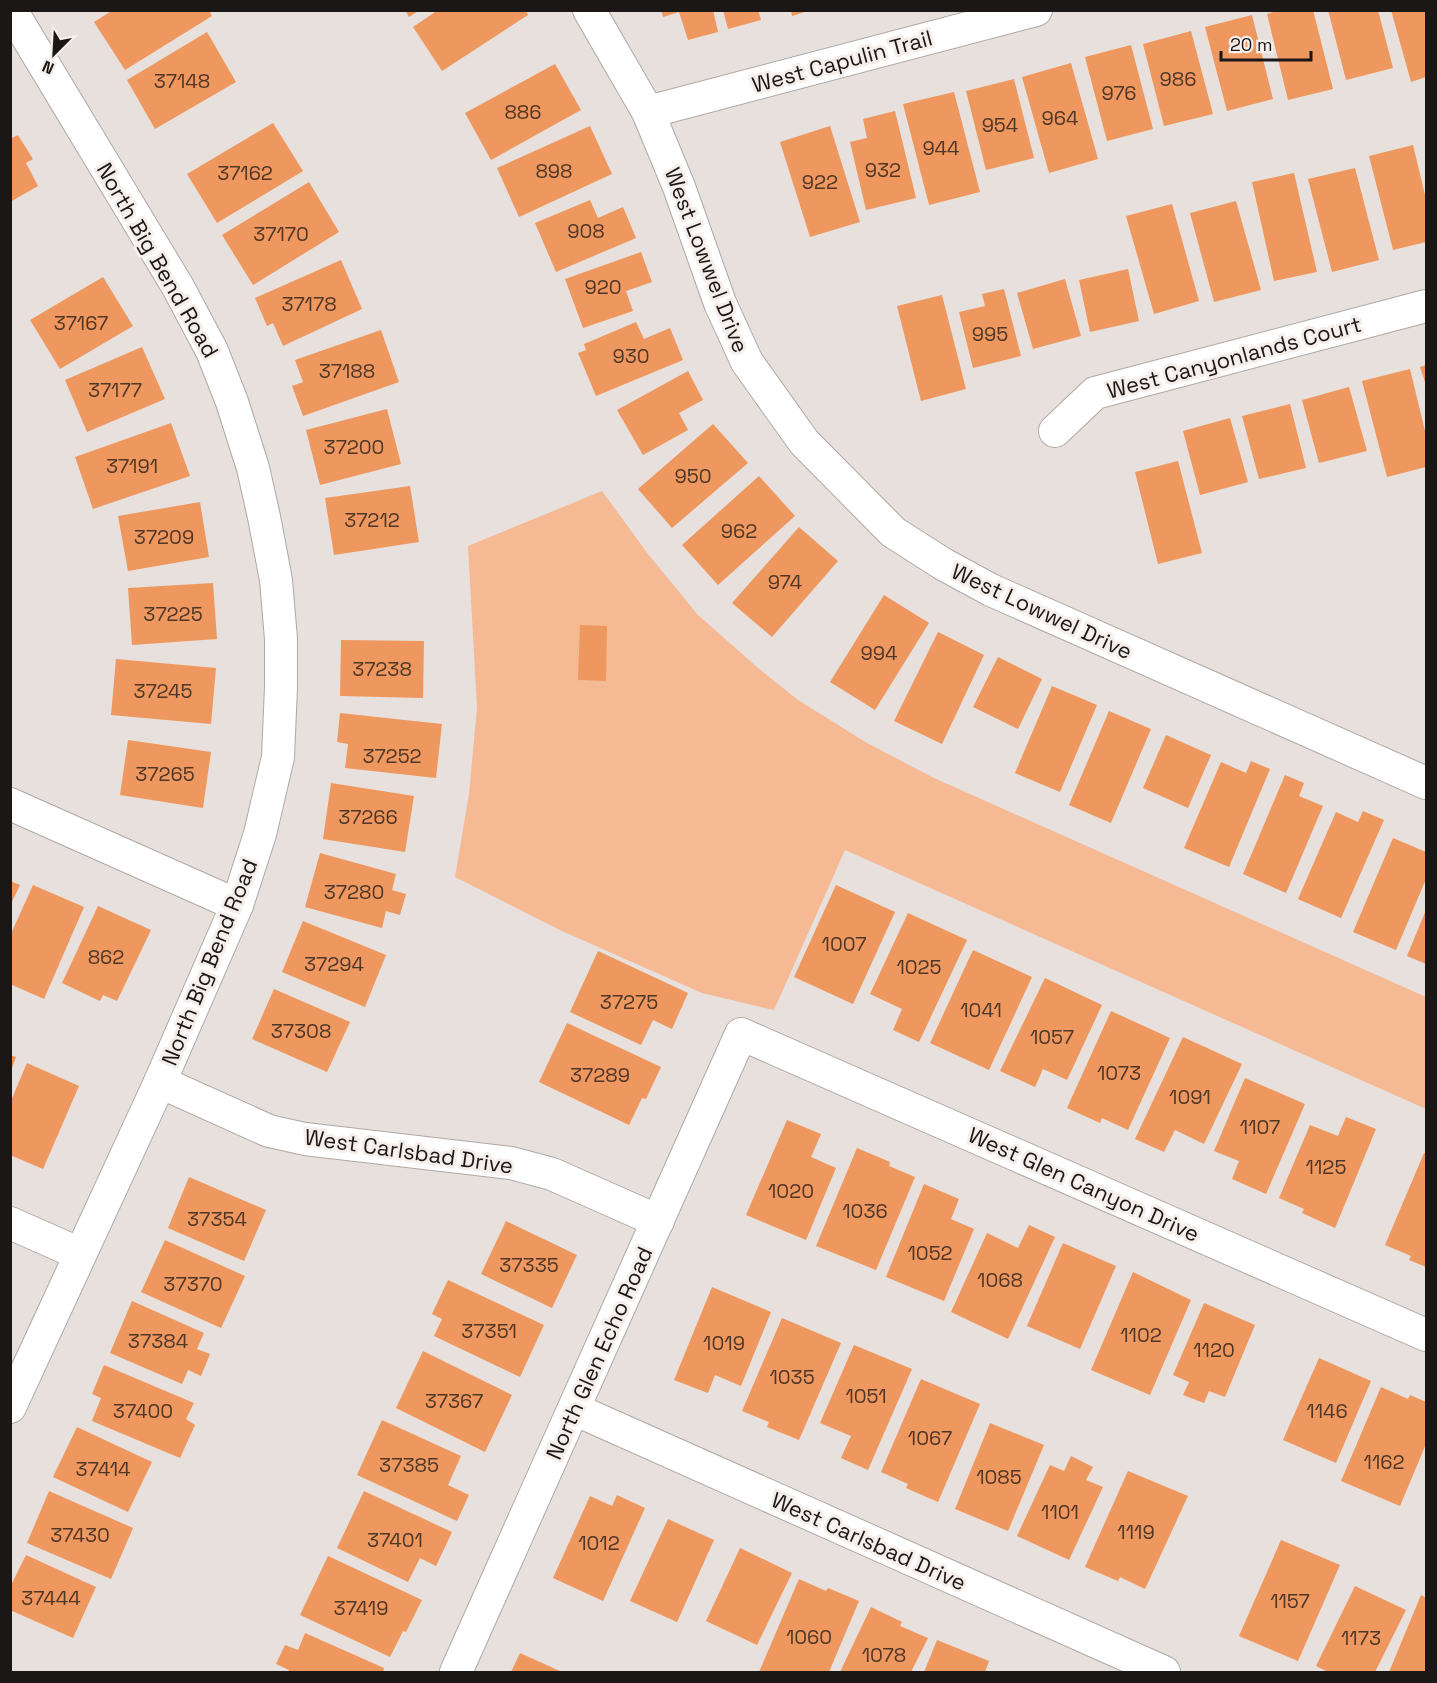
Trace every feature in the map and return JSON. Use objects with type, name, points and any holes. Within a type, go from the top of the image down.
[{"type":"street","name":"North Big Bend Road","points":[[10,1407],[160,1082],[237,905],[260,834],[278,757],[281,687],[281,639],[276,580],[264,517],[253,468],[212,351],[178,287],[11,10]]},
{"type":"street","name":"West Lowwel Drive","points":[[589,10],[648,112],[679,187],[720,303],[747,362],[804,442],[893,532],[943,564],[991,590],[1426,783]]},
{"type":"street","name":"West Capulin Trail","points":[[648,112],[1036,10]]},
{"type":"street","name":"West Canyonlands Court","points":[[1054,431],[1095,393],[1426,306]]},
{"type":"street","points":[[10,804],[237,905]]},
{"type":"street","name":"North Glen Echo Road","points":[[456,1672],[741,1034]]},
{"type":"street","name":"West Glen Canyon Drive","points":[[741,1034],[1426,1335]]},
{"type":"street","name":"West Carlsbad Drive","points":[[160,1082],[269,1131],[305,1138],[511,1163],[552,1174],[658,1221]]},
{"type":"street","points":[[10,1223],[80,1254]]},
{"type":"street","name":"West Carlsbad Drive","points":[[574,1409],[1164,1672]]},
{"type":"shaded area","points":[[602,491],[648,554],[698,615],[798,700],[867,743],[934,778],[1426,997],[1426,1109],[845,850],[774,1010],[702,993],[562,931],[455,877],[469,794],[477,708],[468,546]]},
{"type":"building","points":[[113,10],[209,10],[212,16],[125,70],[94,22]]},
{"type":"building","points":[[405,10],[420,10],[409,17]]},
{"type":"building","points":[[438,10],[526,10],[528,15],[442,71],[413,27]]},
{"type":"building","points":[[661,10],[713,10],[718,32],[688,40],[679,12],[663,17]]},
{"type":"building","points":[[723,10],[758,10],[761,20],[728,29]]},
{"type":"building","points":[[791,10],[808,10],[808,11],[792,16]]},
{"type":"building","points":[[1280,10],[1313,10],[1333,89],[1288,100],[1267,14]]},
{"type":"building","points":[[1328,10],[1378,10],[1393,68],[1346,80]]},
{"type":"building","points":[[1391,10],[1426,10],[1426,77],[1411,82]]},
{"type":"building","points":[[1252,15],[1273,99],[1227,111],[1205,27]]},
{"type":"building","points":[[1191,31],[1213,114],[1164,126],[1143,44]]},
{"type":"building","points":[[207,32],[236,82],[155,129],[127,80]]},
{"type":"building","points":[[1131,45],[1153,129],[1107,141],[1085,57]]},
{"type":"building","points":[[1071,63],[1098,159],[1049,173],[1022,77]]},
{"type":"building","points":[[555,64],[581,110],[491,160],[465,113]]},
{"type":"building","points":[[1014,79],[1034,158],[986,170],[966,91]]},
{"type":"building","points":[[954,92],[980,192],[929,205],[903,104]]},
{"type":"building","points":[[895,111],[916,198],[866,210],[850,142],[867,138],[863,119]]},
{"type":"building","points":[[273,123],[303,171],[217,223],[187,174]]},
{"type":"building","points":[[590,126],[612,174],[519,217],[497,168]]},
{"type":"building","points":[[830,126],[860,222],[810,237],[780,142]]},
{"type":"building","points":[[18,135],[33,159],[26,163],[38,186],[10,202],[10,139]]},
{"type":"building","points":[[1413,145],[1426,199],[1426,242],[1393,250],[1369,156]]},
{"type":"building","points":[[1355,168],[1379,260],[1332,272],[1308,179]]},
{"type":"building","points":[[1294,173],[1317,272],[1274,281],[1252,182]]},
{"type":"building","points":[[309,182],[339,232],[253,285],[222,235]]},
{"type":"building","points":[[590,200],[598,218],[623,207],[636,238],[556,272],[535,223]]},
{"type":"building","points":[[1236,201],[1261,290],[1214,302],[1190,213]]},
{"type":"building","points":[[1172,204],[1199,301],[1154,314],[1126,216]]},
{"type":"building","points":[[641,252],[652,282],[626,291],[633,311],[583,328],[565,279]]},
{"type":"building","points":[[341,260],[362,309],[283,346],[273,323],[267,326],[255,298]]},
{"type":"building","points":[[1128,269],[1139,321],[1090,332],[1079,280]]},
{"type":"building","points":[[103,277],[133,326],[60,369],[30,320]]},
{"type":"building","points":[[1065,279],[1081,336],[1033,349],[1017,293]]},
{"type":"building","points":[[1004,289],[1021,356],[973,368],[959,312],[985,306],[982,294]]},
{"type":"building","points":[[942,295],[966,389],[921,401],[897,306]]},
{"type":"building","points":[[636,322],[644,339],[670,328],[683,360],[596,396],[578,353],[586,350],[584,344]]},
{"type":"building","points":[[381,330],[399,382],[303,416],[292,386],[303,382],[295,360]]},
{"type":"building","points":[[142,347],[165,399],[87,432],[65,380]]},
{"type":"building","points":[[1426,365],[1426,385],[1420,367]]},
{"type":"building","points":[[1410,369],[1426,435],[1426,467],[1387,477],[1362,381]]},
{"type":"building","points":[[688,371],[703,400],[679,413],[688,430],[643,455],[617,410]]},
{"type":"building","points":[[1349,387],[1367,451],[1319,463],[1302,400]]},
{"type":"building","points":[[1290,404],[1306,468],[1259,479],[1242,416]]},
{"type":"building","points":[[387,409],[401,464],[320,485],[306,430]]},
{"type":"building","points":[[1230,418],[1248,482],[1200,495],[1183,431]]},
{"type":"building","points":[[171,423],[190,476],[93,509],[75,457]]},
{"type":"building","points":[[713,424],[748,463],[672,528],[638,489]]},
{"type":"building","points":[[1178,461],[1202,553],[1158,564],[1135,472]]},
{"type":"building","points":[[759,476],[795,516],[718,585],[682,545]]},
{"type":"building","points":[[410,486],[419,542],[334,555],[325,498]]},
{"type":"building","points":[[200,502],[209,557],[128,571],[118,516]]},
{"type":"building","points":[[799,527],[838,561],[772,637],[732,603]]},
{"type":"building","points":[[213,583],[217,639],[132,645],[128,588]]},
{"type":"building","points":[[884,595],[929,623],[875,710],[830,682]]},
{"type":"building","points":[[580,625],[607,626],[606,681],[578,680]]},
{"type":"building","points":[[938,632],[984,655],[942,744],[894,721]]},
{"type":"building","points":[[341,640],[424,641],[423,698],[340,696]]},
{"type":"building","points":[[998,657],[1042,679],[1018,729],[973,707]]},
{"type":"building","points":[[116,659],[216,668],[211,724],[111,715]]},
{"type":"building","points":[[1052,686],[1097,705],[1060,792],[1015,773]]},
{"type":"building","points":[[1109,711],[1151,729],[1111,823],[1069,805]]},
{"type":"building","points":[[340,713],[442,724],[436,778],[345,768],[348,744],[337,742]]},
{"type":"building","points":[[1166,735],[1211,755],[1188,808],[1143,788]]},
{"type":"building","points":[[128,740],[211,752],[203,808],[120,795]]},
{"type":"building","points":[[1251,761],[1270,769],[1229,867],[1184,848],[1221,762],[1246,773]]},
{"type":"building","points":[[1285,775],[1304,783],[1299,796],[1323,806],[1286,893],[1243,874]]},
{"type":"building","points":[[331,783],[414,796],[405,852],[323,839]]},
{"type":"building","points":[[1363,811],[1384,820],[1341,918],[1298,899],[1336,812],[1358,822]]},
{"type":"building","points":[[1393,838],[1426,852],[1426,879],[1396,950],[1353,932]]},
{"type":"building","points":[[320,853],[396,874],[392,890],[406,894],[400,915],[386,911],[382,928],[305,907]]},
{"type":"building","points":[[10,881],[20,885],[10,906]]},
{"type":"building","points":[[33,885],[84,907],[44,999],[10,984],[10,936]]},
{"type":"building","points":[[836,885],[895,912],[853,1004],[794,977]]},
{"type":"building","points":[[98,906],[151,930],[117,1001],[103,995],[100,1001],[62,983]]},
{"type":"building","points":[[1426,910],[1426,964],[1407,956]]},
{"type":"building","points":[[908,913],[967,940],[919,1042],[893,1030],[902,1009],[870,994]]},
{"type":"building","points":[[303,921],[386,955],[365,1007],[282,972]]},
{"type":"building","points":[[973,950],[1032,977],[989,1070],[930,1043]]},
{"type":"building","points":[[598,951],[688,993],[672,1029],[653,1020],[641,1045],[570,1012]]},
{"type":"building","points":[[1045,978],[1102,1005],[1067,1080],[1043,1069],[1035,1087],[1000,1071]]},
{"type":"building","points":[[274,989],[350,1022],[327,1072],[252,1039]]},
{"type":"building","points":[[1111,1011],[1170,1038],[1128,1130],[1102,1118],[1100,1123],[1067,1108]]},
{"type":"building","points":[[567,1023],[661,1067],[646,1099],[642,1098],[629,1125],[539,1082]]},
{"type":"building","points":[[1183,1037],[1242,1064],[1204,1144],[1175,1130],[1164,1152],[1135,1139]]},
{"type":"building","points":[[10,1055],[16,1057],[11,1071],[10,1071]]},
{"type":"building","points":[[27,1063],[79,1086],[43,1169],[10,1155],[10,1103]]},
{"type":"building","points":[[1245,1078],[1305,1104],[1266,1194],[1232,1179],[1239,1161],[1214,1151]]},
{"type":"building","points":[[1346,1117],[1376,1129],[1335,1228],[1302,1213],[1304,1209],[1279,1198],[1310,1125],[1338,1136]]},
{"type":"building","points":[[787,1120],[821,1134],[811,1157],[836,1168],[806,1240],[746,1215]]},
{"type":"building","points":[[857,1148],[890,1162],[889,1166],[915,1177],[876,1270],[816,1246]]},
{"type":"building","points":[[1424,1153],[1426,1154],[1426,1267],[1409,1260],[1411,1256],[1385,1245]]},
{"type":"building","points":[[189,1177],[266,1210],[244,1261],[168,1228]]},
{"type":"building","points":[[924,1184],[959,1199],[951,1219],[974,1229],[944,1301],[886,1277]]},
{"type":"building","points":[[506,1221],[577,1255],[552,1308],[481,1274]]},
{"type":"building","points":[[1029,1225],[1055,1237],[1008,1339],[951,1312],[987,1233],[1018,1248]]},
{"type":"building","points":[[165,1240],[245,1276],[221,1328],[141,1292]]},
{"type":"building","points":[[1063,1243],[1116,1266],[1080,1349],[1027,1326]]},
{"type":"building","points":[[1133,1272],[1191,1300],[1150,1395],[1091,1370]]},
{"type":"building","points":[[448,1280],[544,1325],[520,1377],[434,1336],[442,1319],[432,1314]]},
{"type":"building","points":[[712,1287],[771,1312],[741,1386],[715,1375],[708,1393],[674,1380]]},
{"type":"building","points":[[132,1301],[204,1333],[197,1349],[210,1354],[201,1376],[188,1370],[182,1384],[110,1353]]},
{"type":"building","points":[[1204,1303],[1255,1325],[1225,1397],[1209,1391],[1204,1403],[1183,1395],[1189,1382],[1173,1375]]},
{"type":"building","points":[[782,1318],[841,1343],[799,1440],[767,1427],[769,1422],[742,1411]]},
{"type":"building","points":[[854,1345],[912,1369],[868,1470],[841,1458],[851,1436],[820,1423]]},
{"type":"building","points":[[423,1351],[512,1395],[485,1452],[396,1408]]},
{"type":"building","points":[[1319,1358],[1371,1381],[1336,1463],[1283,1440]]},
{"type":"building","points":[[104,1365],[194,1403],[186,1419],[195,1425],[180,1458],[92,1421],[101,1398],[92,1394]]},
{"type":"building","points":[[921,1379],[980,1404],[938,1502],[906,1488],[908,1484],[881,1472]]},
{"type":"building","points":[[1381,1387],[1408,1399],[1410,1395],[1426,1402],[1426,1444],[1400,1506],[1341,1481]]},
{"type":"building","points":[[382,1420],[461,1456],[448,1485],[469,1495],[457,1521],[357,1475]]},
{"type":"building","points":[[990,1423],[1044,1445],[1008,1531],[955,1509]]},
{"type":"building","points":[[77,1427],[152,1462],[128,1512],[53,1477]]},
{"type":"building","points":[[1071,1456],[1093,1467],[1086,1480],[1103,1487],[1069,1560],[1017,1536],[1050,1465],[1064,1471]]},
{"type":"building","points":[[1128,1471],[1188,1496],[1145,1589],[1120,1577],[1118,1581],[1085,1567]]},
{"type":"building","points":[[49,1491],[133,1528],[111,1579],[27,1543]]},
{"type":"building","points":[[364,1491],[452,1532],[436,1566],[420,1558],[408,1582],[337,1548]]},
{"type":"building","points":[[617,1495],[645,1508],[603,1601],[553,1578],[590,1496],[612,1506]]},
{"type":"building","points":[[668,1519],[714,1540],[677,1622],[630,1601]]},
{"type":"building","points":[[1281,1540],[1340,1565],[1298,1661],[1239,1636]]},
{"type":"building","points":[[740,1548],[792,1573],[757,1645],[706,1621]]},
{"type":"building","points":[[26,1555],[96,1587],[73,1638],[10,1610],[10,1587]]},
{"type":"building","points":[[328,1556],[422,1600],[390,1657],[300,1615]]},
{"type":"building","points":[[799,1579],[826,1591],[828,1588],[859,1601],[829,1672],[759,1672]]},
{"type":"building","points":[[1355,1586],[1406,1610],[1375,1672],[1328,1672],[1316,1666]]},
{"type":"building","points":[[1421,1595],[1426,1598],[1426,1672],[1389,1672]]},
{"type":"building","points":[[871,1607],[902,1622],[900,1626],[928,1638],[911,1672],[840,1672]]},
{"type":"building","points":[[305,1633],[384,1668],[383,1672],[288,1672],[289,1670],[276,1664],[285,1645],[298,1650]]},
{"type":"building","points":[[937,1640],[989,1661],[985,1672],[924,1672]]},
{"type":"building","points":[[520,1653],[562,1672],[511,1672]]}]
